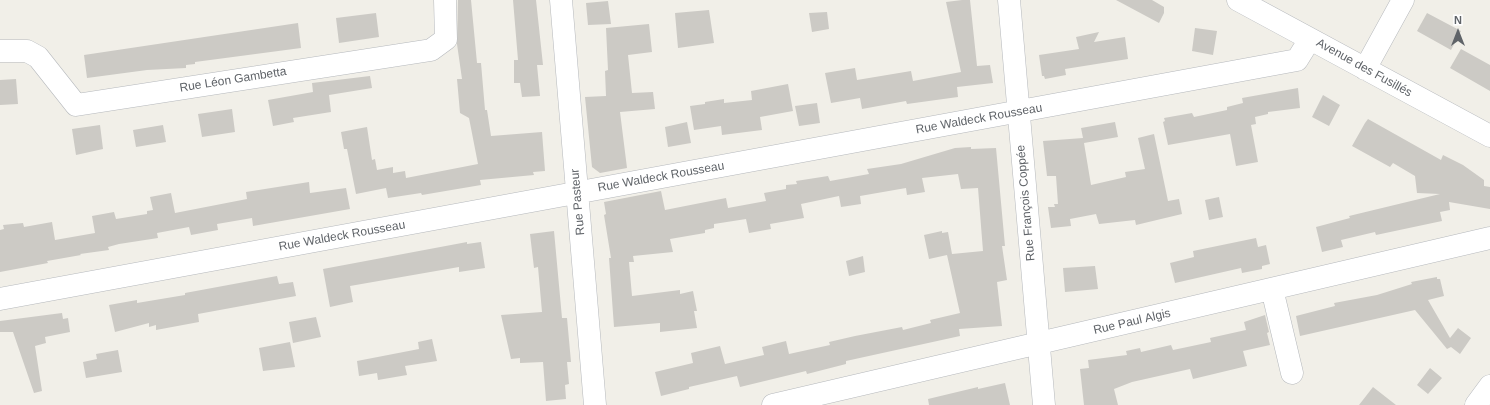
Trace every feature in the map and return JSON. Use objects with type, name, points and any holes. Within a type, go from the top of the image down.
[{"type":"street","name":"Rue Léon Gambetta","points":[[0,51],[27,51],[38,57],[76,104],[432,50],[446,39],[445,0]]},
{"type":"street","name":"Rue Pasteur","points":[[561,0],[595,405]]},
{"type":"street","name":"Rue François Coppée","points":[[1009,0],[1044,405]]},
{"type":"street","name":"Avenue des Fusillés","points":[[1238,0],[1490,136]]},
{"type":"street","points":[[1365,69],[1403,0]]},
{"type":"street","name":"Rue Waldeck Rousseau","points":[[0,299],[1297,60],[1310,39]]},
{"type":"street","name":"Rue Paul Algis","points":[[773,405],[1490,238]]},
{"type":"street","points":[[1272,289],[1292,373]]},
{"type":"building","points":[[458,0],[471,0],[477,63],[481,63],[485,110],[487,110],[491,136],[542,132],[545,171],[533,172],[534,175],[480,180],[481,185],[422,195],[421,193],[388,198],[386,188],[356,194],[347,149],[344,149],[341,132],[367,127],[372,160],[375,159],[377,170],[393,167],[393,173],[405,171],[406,178],[478,164],[469,118],[460,113],[457,79],[462,79],[457,44]]},
{"type":"building","points":[[513,0],[536,0],[543,65],[537,65],[540,96],[522,97],[520,83],[514,83],[514,60],[518,60]]},
{"type":"building","points":[[970,0],[977,66],[990,65],[993,83],[957,87],[958,97],[907,104],[906,101],[862,109],[860,98],[831,103],[825,73],[855,68],[857,80],[911,71],[913,81],[961,72],[946,2]]},
{"type":"building","points":[[1116,0],[1152,0],[1164,7],[1164,13],[1159,23]]},
{"type":"building","points":[[608,1],[611,24],[588,25],[586,3]]},
{"type":"building","points":[[709,10],[714,43],[678,48],[675,13]]},
{"type":"building","points":[[827,12],[829,29],[812,32],[809,13]]},
{"type":"building","points":[[376,13],[379,37],[339,43],[336,18]]},
{"type":"building","points":[[1427,13],[1461,31],[1451,50],[1417,31]]},
{"type":"building","points":[[298,23],[301,48],[195,62],[195,64],[186,65],[186,68],[147,70],[87,78],[84,55]]},
{"type":"building","points":[[649,24],[652,52],[628,55],[632,93],[653,92],[655,109],[620,112],[627,168],[600,173],[592,167],[585,97],[606,96],[605,71],[608,70],[606,28]]},
{"type":"building","points":[[1195,28],[1217,31],[1213,55],[1192,51]]},
{"type":"building","points":[[1099,32],[1094,42],[1125,37],[1128,59],[1065,69],[1066,75],[1045,79],[1044,76],[1042,76],[1039,55],[1079,49],[1076,37]]},
{"type":"building","points":[[1461,49],[1490,65],[1490,91],[1450,68]]},
{"type":"building","points":[[370,76],[372,88],[329,95],[331,112],[293,118],[294,122],[273,126],[268,100],[313,92],[312,83]]},
{"type":"building","points":[[16,79],[18,104],[0,105],[0,80]]},
{"type":"building","points":[[788,84],[793,111],[760,117],[762,130],[722,135],[721,126],[694,130],[690,106],[724,99],[724,103],[752,100],[751,91]]},
{"type":"building","points":[[1298,88],[1300,108],[1268,112],[1268,114],[1255,117],[1256,124],[1251,125],[1258,162],[1236,166],[1230,134],[1168,145],[1163,122],[1165,121],[1164,118],[1192,113],[1194,117],[1227,110],[1227,107],[1243,103],[1242,98]]},
{"type":"building","points":[[1323,95],[1340,105],[1329,126],[1312,117]]},
{"type":"building","points":[[817,103],[820,123],[799,126],[795,106]]},
{"type":"building","points":[[232,109],[235,132],[202,137],[198,114]]},
{"type":"building","points":[[1368,119],[1441,160],[1443,155],[1463,165],[1484,180],[1484,186],[1490,187],[1490,209],[1449,202],[1450,210],[1440,212],[1442,221],[1376,235],[1375,232],[1341,240],[1343,247],[1322,252],[1316,227],[1350,218],[1349,216],[1440,194],[1417,193],[1415,176],[1393,163],[1390,167],[1352,146]]},
{"type":"building","points":[[687,122],[691,143],[668,147],[665,127]]},
{"type":"building","points":[[1115,122],[1118,137],[1084,143],[1091,185],[1126,177],[1125,172],[1145,169],[1138,138],[1154,134],[1168,201],[1179,199],[1182,214],[1136,225],[1135,220],[1099,224],[1096,214],[1070,219],[1071,226],[1051,228],[1048,207],[1055,207],[1054,204],[1058,204],[1056,176],[1047,176],[1043,141],[1083,138],[1081,128]]},
{"type":"building","points":[[100,125],[103,149],[76,155],[72,129]]},
{"type":"building","points":[[163,125],[166,142],[136,147],[133,130]]},
{"type":"building","points":[[971,147],[971,149],[996,148],[1005,246],[1002,246],[1007,280],[997,282],[1002,326],[959,329],[960,336],[846,361],[846,364],[807,374],[806,371],[740,387],[737,376],[689,387],[689,389],[661,396],[655,372],[693,363],[691,353],[720,346],[725,364],[764,355],[762,347],[786,341],[789,354],[830,345],[829,342],[855,336],[902,327],[903,330],[931,323],[930,320],[960,313],[947,255],[929,259],[924,235],[942,231],[942,233],[948,232],[952,254],[983,251],[978,188],[961,189],[958,174],[922,178],[925,192],[907,195],[906,188],[860,196],[861,204],[841,207],[839,196],[801,204],[804,218],[770,224],[771,229],[749,233],[746,219],[714,224],[714,228],[705,230],[705,233],[670,239],[673,252],[633,256],[634,262],[629,262],[632,296],[680,290],[680,294],[693,291],[697,311],[694,311],[697,328],[660,332],[660,323],[614,327],[609,258],[611,258],[604,215],[606,214],[604,202],[661,191],[665,210],[726,198],[728,208],[766,201],[764,193],[786,189],[786,185],[797,184],[796,181],[828,176],[830,181],[869,174],[867,169],[901,164],[955,148]]},
{"type":"building","points":[[309,182],[310,193],[346,188],[350,209],[253,226],[252,218],[217,224],[218,230],[191,235],[189,227],[157,233],[158,238],[108,247],[109,250],[80,254],[81,255],[47,261],[48,263],[0,272],[0,230],[4,229],[3,225],[23,223],[24,227],[52,222],[55,240],[95,233],[92,216],[114,212],[116,219],[147,214],[147,211],[153,210],[150,197],[171,193],[175,213],[247,199],[246,192]]},
{"type":"building","points":[[1219,197],[1223,217],[1209,220],[1205,200]]},
{"type":"building","points":[[554,231],[562,318],[567,318],[571,362],[567,362],[569,384],[565,385],[566,399],[546,401],[543,362],[520,363],[520,358],[511,359],[501,315],[542,312],[538,267],[534,268],[530,234]]},
{"type":"building","points":[[1256,238],[1258,247],[1266,245],[1270,264],[1262,266],[1262,269],[1242,273],[1241,268],[1175,283],[1170,263],[1194,257],[1193,251]]},
{"type":"building","points":[[467,242],[467,244],[481,242],[485,268],[459,272],[459,267],[350,286],[353,302],[330,307],[323,269]]},
{"type":"building","points":[[863,256],[865,272],[849,276],[846,261]]},
{"type":"building","points":[[1095,266],[1098,289],[1065,292],[1063,268]]},
{"type":"building","points":[[277,276],[279,284],[293,282],[296,296],[198,314],[199,322],[156,330],[156,325],[149,327],[149,323],[115,332],[109,305],[137,300],[137,303],[185,295],[185,293]]},
{"type":"building","points":[[1437,277],[1437,279],[1440,279],[1444,296],[1428,300],[1450,338],[1458,328],[1471,338],[1460,354],[1451,347],[1447,349],[1415,310],[1300,336],[1296,316],[1335,306],[1334,303],[1377,295],[1412,284],[1411,282]]},
{"type":"building","points":[[62,313],[63,319],[68,318],[70,332],[45,337],[46,343],[35,346],[42,391],[34,393],[13,332],[0,332],[0,321]]},
{"type":"building","points":[[1265,315],[1270,345],[1243,351],[1247,366],[1193,379],[1190,369],[1132,382],[1114,389],[1118,405],[1084,405],[1080,369],[1089,368],[1088,360],[1127,355],[1126,351],[1140,348],[1141,352],[1171,345],[1173,350],[1211,342],[1210,338],[1246,330],[1244,322]]},
{"type":"building","points":[[316,317],[321,337],[293,343],[289,322]]},
{"type":"building","points":[[432,339],[437,361],[405,366],[407,375],[378,380],[377,373],[359,376],[357,361],[419,349],[418,342]]},
{"type":"building","points":[[290,342],[295,367],[263,371],[259,348]]},
{"type":"building","points":[[118,350],[122,372],[86,378],[83,362],[97,359],[96,354]]},
{"type":"building","points":[[1430,368],[1442,378],[1428,394],[1417,385]]},
{"type":"building","points":[[1005,383],[1010,405],[929,405],[928,399],[978,387],[978,389]]},
{"type":"building","points":[[1373,387],[1396,405],[1359,405]]}]
